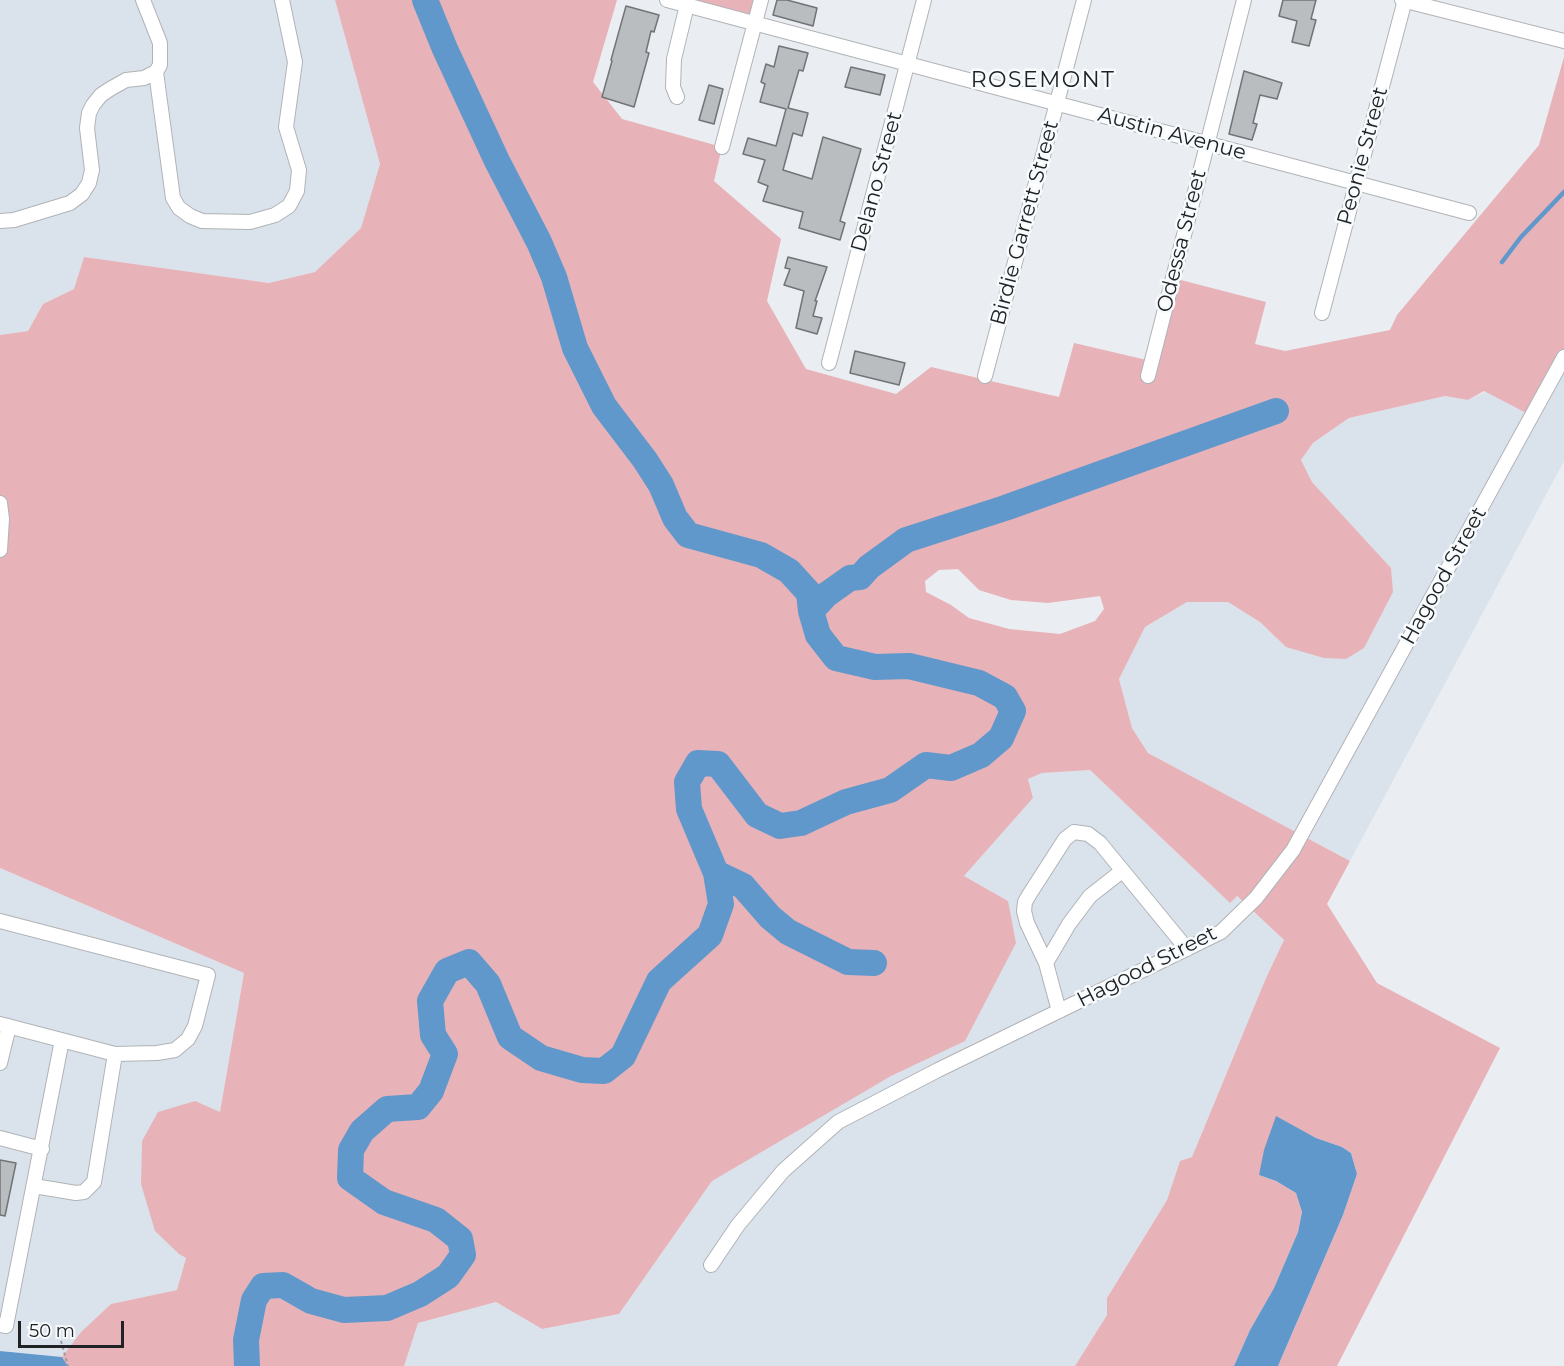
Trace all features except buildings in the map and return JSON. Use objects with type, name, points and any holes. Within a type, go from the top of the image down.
[{"type":"street","points":[[0,221],[14,220],[70,203],[82,194],[89,183],[92,170],[87,128],[89,113],[93,105],[101,95],[126,80],[144,78],[156,72],[160,65],[160,43],[143,0]]},
{"type":"street","points":[[156,72],[173,198],[179,208],[202,221],[250,222],[275,215],[289,206],[297,191],[299,170],[286,127],[295,62],[282,0]]},
{"type":"street","name":"Austin Avenue","points":[[667,0],[1469,213]]},
{"type":"street","points":[[722,147],[761,0]]},
{"type":"street","name":"Delano Street","points":[[830,363],[924,0]]},
{"type":"street","name":"Birdie Garrett Street","points":[[985,376],[1084,0]]},
{"type":"street","name":"Odessa Street","points":[[1148,376],[1244,0]]},
{"type":"street","points":[[1404,0],[1564,41]]},
{"type":"street","name":"Peonie Street","points":[[1322,313],[1404,0]]},
{"type":"street","points":[[677,98],[673,87],[674,59],[687,5]]},
{"type":"street","name":"Hagood Street","points":[[711,1265],[738,1225],[783,1171],[838,1122],[938,1070],[1221,932],[1256,898],[1293,850],[1564,357]]},
{"type":"street","points":[[0,503],[2,519],[0,550]]},
{"type":"street","points":[[1059,1011],[1046,963],[1027,923],[1024,911],[1025,902],[1065,839],[1074,832],[1088,834],[1100,843],[1187,949]]},
{"type":"street","points":[[1046,963],[1069,924],[1090,896],[1122,871]]},
{"type":"street","points":[[0,921],[208,975],[195,1026],[188,1039],[175,1050],[115,1054],[4,1025],[0,1063]]},
{"type":"street","points":[[0,1325],[6,1326],[62,1040]]},
{"type":"street","points":[[34,1186],[76,1193],[84,1192],[94,1182],[115,1054]]},
{"type":"street","points":[[0,1138],[42,1149]]},
{"type":"path","points":[[61,1341],[68,1366]]},
{"type":"shaded area","points":[[0,0],[335,0],[380,164],[361,228],[315,272],[269,283],[84,257],[74,289],[43,304],[28,331],[0,335]]},
{"type":"shaded area","points":[[335,0],[617,0],[593,82],[622,119],[722,147],[714,181],[781,239],[767,301],[806,369],[896,394],[931,367],[1059,397],[1074,343],[1151,361],[1173,278],[1266,302],[1255,344],[1285,351],[1390,330],[1397,315],[1539,145],[1564,57],[1564,357],[1532,416],[1484,391],[1468,400],[1445,396],[1349,418],[1313,443],[1301,460],[1312,482],[1391,568],[1393,592],[1364,648],[1346,659],[1324,658],[1286,647],[1260,622],[1228,602],[1187,602],[1145,627],[1119,679],[1132,728],[1148,753],[1350,861],[1327,904],[1377,983],[1500,1048],[1337,1366],[1278,1366],[1343,1215],[1357,1174],[1351,1153],[1276,1117],[1259,1175],[1276,1181],[1296,1193],[1302,1212],[1298,1232],[1274,1288],[1250,1330],[1234,1366],[1075,1366],[1107,1315],[1107,1298],[1167,1200],[1180,1161],[1192,1157],[1284,940],[1237,896],[1230,903],[1090,770],[1042,773],[1028,779],[1033,798],[964,876],[1008,901],[1016,943],[965,1041],[891,1076],[712,1181],[619,1314],[542,1329],[496,1302],[418,1323],[404,1366],[68,1366],[62,1357],[81,1332],[111,1304],[177,1290],[186,1258],[155,1231],[141,1184],[142,1141],[158,1112],[195,1101],[220,1112],[244,973],[0,868],[0,335],[28,331],[43,304],[74,289],[84,257],[269,283],[315,272],[361,228],[380,164]],"holes":[[[958,569],[979,590],[1011,600],[1048,603],[1100,596],[1104,609],[1095,621],[1060,634],[1009,629],[969,618],[951,605],[926,592],[925,581],[939,570]]]},
{"type":"shaded area","points":[[667,0],[761,0],[755,23]]},
{"type":"shaded area","points":[[1564,356],[1564,461],[1350,861],[1148,753],[1132,728],[1119,679],[1145,627],[1187,602],[1228,602],[1260,622],[1286,647],[1391,568],[1312,482],[1301,460],[1313,443],[1349,418],[1445,396],[1468,400]]},
{"type":"shaded area","points":[[1090,770],[1230,903],[1236,896],[1284,940],[1192,1157],[1180,1161],[1167,1200],[1107,1298],[1107,1315],[1075,1366],[404,1366],[417,1323],[496,1302],[542,1329],[619,1314],[712,1181],[1008,901],[964,876],[1033,798],[1028,779],[1042,773]]},
{"type":"shaded area","points":[[0,868],[244,973],[220,1112],[179,1254],[186,1258],[177,1290],[111,1304],[81,1332],[62,1357],[0,1351]]},
{"type":"water","points":[[1276,1116],[1316,1138],[1342,1147],[1351,1153],[1357,1174],[1343,1215],[1278,1366],[1234,1366],[1250,1330],[1274,1288],[1298,1232],[1302,1212],[1296,1193],[1276,1181],[1259,1175],[1264,1150]]},
{"type":"water","points":[[0,1351],[62,1357],[68,1366],[0,1366]]},
{"type":"waterway","points":[[419,0],[459,98],[585,355]]},
{"type":"waterway","points":[[247,1366],[246,1340],[254,1300],[263,1286],[283,1285],[311,1301],[344,1310],[387,1308],[420,1294],[448,1276],[463,1255],[460,1239],[436,1220],[384,1202],[350,1178],[351,1150],[362,1131],[387,1109],[418,1107],[431,1091],[445,1054],[433,1035],[430,1001],[447,971],[469,962],[488,984],[510,1037],[541,1058],[582,1070],[604,1071],[623,1056],[659,981],[710,935],[721,904],[716,873],[689,809],[687,782],[698,763],[718,764],[757,815],[780,826],[801,823],[846,802],[890,790],[926,765],[951,768],[981,755],[1001,738],[1013,711],[1005,697],[979,683],[909,666],[875,667],[836,658],[818,635],[811,611],[809,593],[789,571],[761,555],[688,535],[675,518],[661,485],[645,460],[604,406],[575,348],[554,277],[539,242],[497,161],[425,0]]},
{"type":"waterway","points":[[1502,262],[1521,237],[1564,192]]},
{"type":"waterway","points":[[811,611],[826,595],[850,578],[860,577],[869,567],[906,540],[1005,508],[1276,411]]},
{"type":"waterway","points":[[716,873],[743,886],[770,917],[788,932],[848,962],[874,963]]},
{"type":"district","name":"ROSEMONT","points":[[1043,81]]}]
